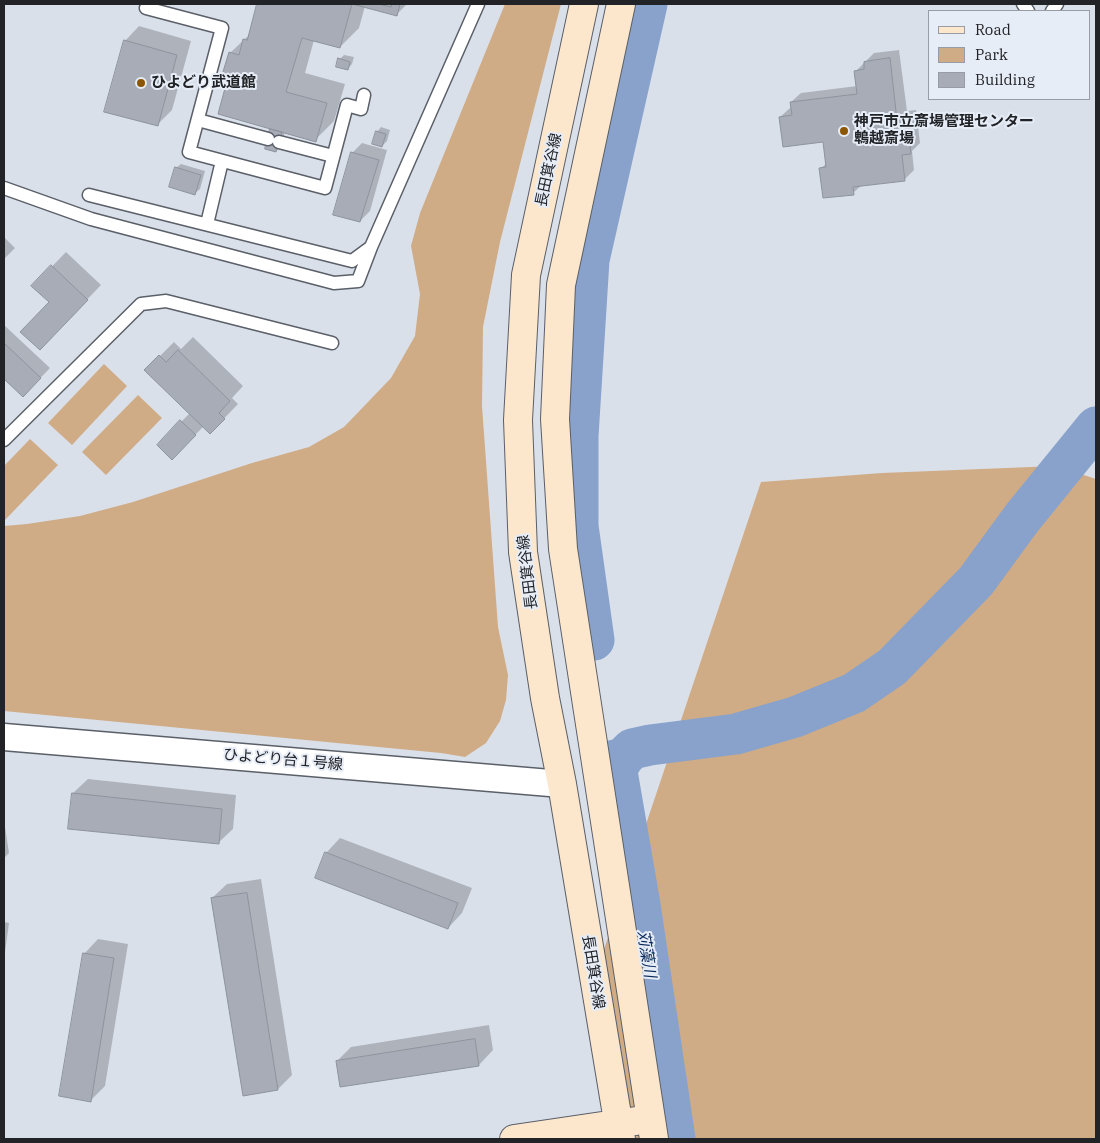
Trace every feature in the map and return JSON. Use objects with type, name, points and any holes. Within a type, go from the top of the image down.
[{"type":"street","name":"長田箕谷線","points":[[584,4],[526,275],[518,420],[524,552],[545,698],[562,784],[620,1131]]},
{"type":"street","points":[[514,1139],[653,1129],[563,549],[555,419],[561,285],[621,4]]},
{"type":"street","name":"ひよどり台１号線","points":[[4,737],[562,784]]},
{"type":"lane","points":[[4,188],[91,219],[334,283],[358,281],[371,247],[478,4]]},
{"type":"lane","points":[[146,8],[222,28],[189,152],[325,188],[347,105],[361,109],[364,95]]},
{"type":"lane","points":[[198,120],[333,156]]},
{"type":"lane","points":[[207,224],[222,161]]},
{"type":"lane","points":[[89,195],[352,261],[371,247]]},
{"type":"lane","points":[[4,440],[141,304],[166,301],[332,343]]},
{"type":"green space","points":[[505,4],[561,4],[500,242],[483,327],[482,406],[498,627],[508,675],[506,700],[500,721],[486,743],[465,757],[441,753],[4,711],[4,526],[80,516],[133,502],[252,463],[309,447],[344,427],[391,378],[415,336],[420,294],[411,246],[420,213]]},
{"type":"green space","points":[[104,364],[127,386],[72,445],[48,423]]},
{"type":"green space","points":[[138,395],[162,418],[106,475],[82,452]]},
{"type":"green space","points":[[30,439],[58,465],[5,520],[4,466]]},
{"type":"green space","points":[[1056,466],[1096,479],[1096,1139],[628,1139],[593,982],[761,482],[882,473]]},
{"type":"building","points":[[257,4],[352,4],[340,48],[302,38],[286,92],[327,103],[316,142],[218,114],[228,77],[222,75],[229,52],[239,55],[243,39],[247,40]]},
{"type":"building","points":[[352,4],[378,4],[391,7],[392,4],[400,4],[397,16]]},
{"type":"building","name":"ひよどり武道館","points":[[124,40],[177,55],[158,126],[104,112]]},
{"type":"building","points":[[338,58],[350,62],[348,70],[336,67]]},
{"type":"building","name":"神戸市立斎場管理センター 鵯越斎場","points":[[890,58],[897,120],[907,119],[911,154],[902,155],[905,181],[853,187],[854,195],[823,198],[819,168],[826,167],[823,142],[783,147],[779,117],[792,115],[790,102],[857,94],[854,71],[864,69],[864,62]]},
{"type":"building","points":[[270,129],[282,132],[276,152],[265,149]]},
{"type":"building","points":[[376,131],[386,134],[382,147],[372,144]]},
{"type":"building","points":[[351,152],[379,160],[360,222],[333,215]]},
{"type":"building","points":[[175,167],[201,175],[195,195],[169,187]]},
{"type":"building","points":[[51,265],[88,300],[40,350],[20,332],[49,302],[31,286]]},
{"type":"building","points":[[4,343],[41,378],[23,397],[4,379]]},
{"type":"building","points":[[178,350],[230,401],[219,413],[225,419],[210,434],[144,370],[159,355],[166,362]]},
{"type":"building","points":[[180,420],[196,435],[172,460],[157,445]]},
{"type":"building","points":[[72,793],[222,809],[219,844],[68,829]]},
{"type":"building","points":[[325,852],[458,903],[448,929],[315,878]]},
{"type":"building","points":[[247,893],[278,1090],[243,1096],[211,898]]},
{"type":"building","points":[[83,953],[114,958],[91,1102],[59,1096]]},
{"type":"building","points":[[475,1039],[479,1066],[340,1087],[336,1061]]},
{"type":"waterway","points":[[594,640],[578,526],[578,436],[589,260],[647,4]]},
{"type":"waterway","points":[[617,768],[632,749],[736,734],[795,717],[854,693],[892,667],[976,581],[1022,518],[1096,427]]},
{"type":"waterway","name":"苅藻川","points":[[615,760],[640,905],[675,1139]]},
{"type":"place","name":"ひよどり武道館","points":[[141,83]]},
{"type":"place","name":"神戸市立斎場管理センター 鵯越斎場","points":[[844,131]]}]
